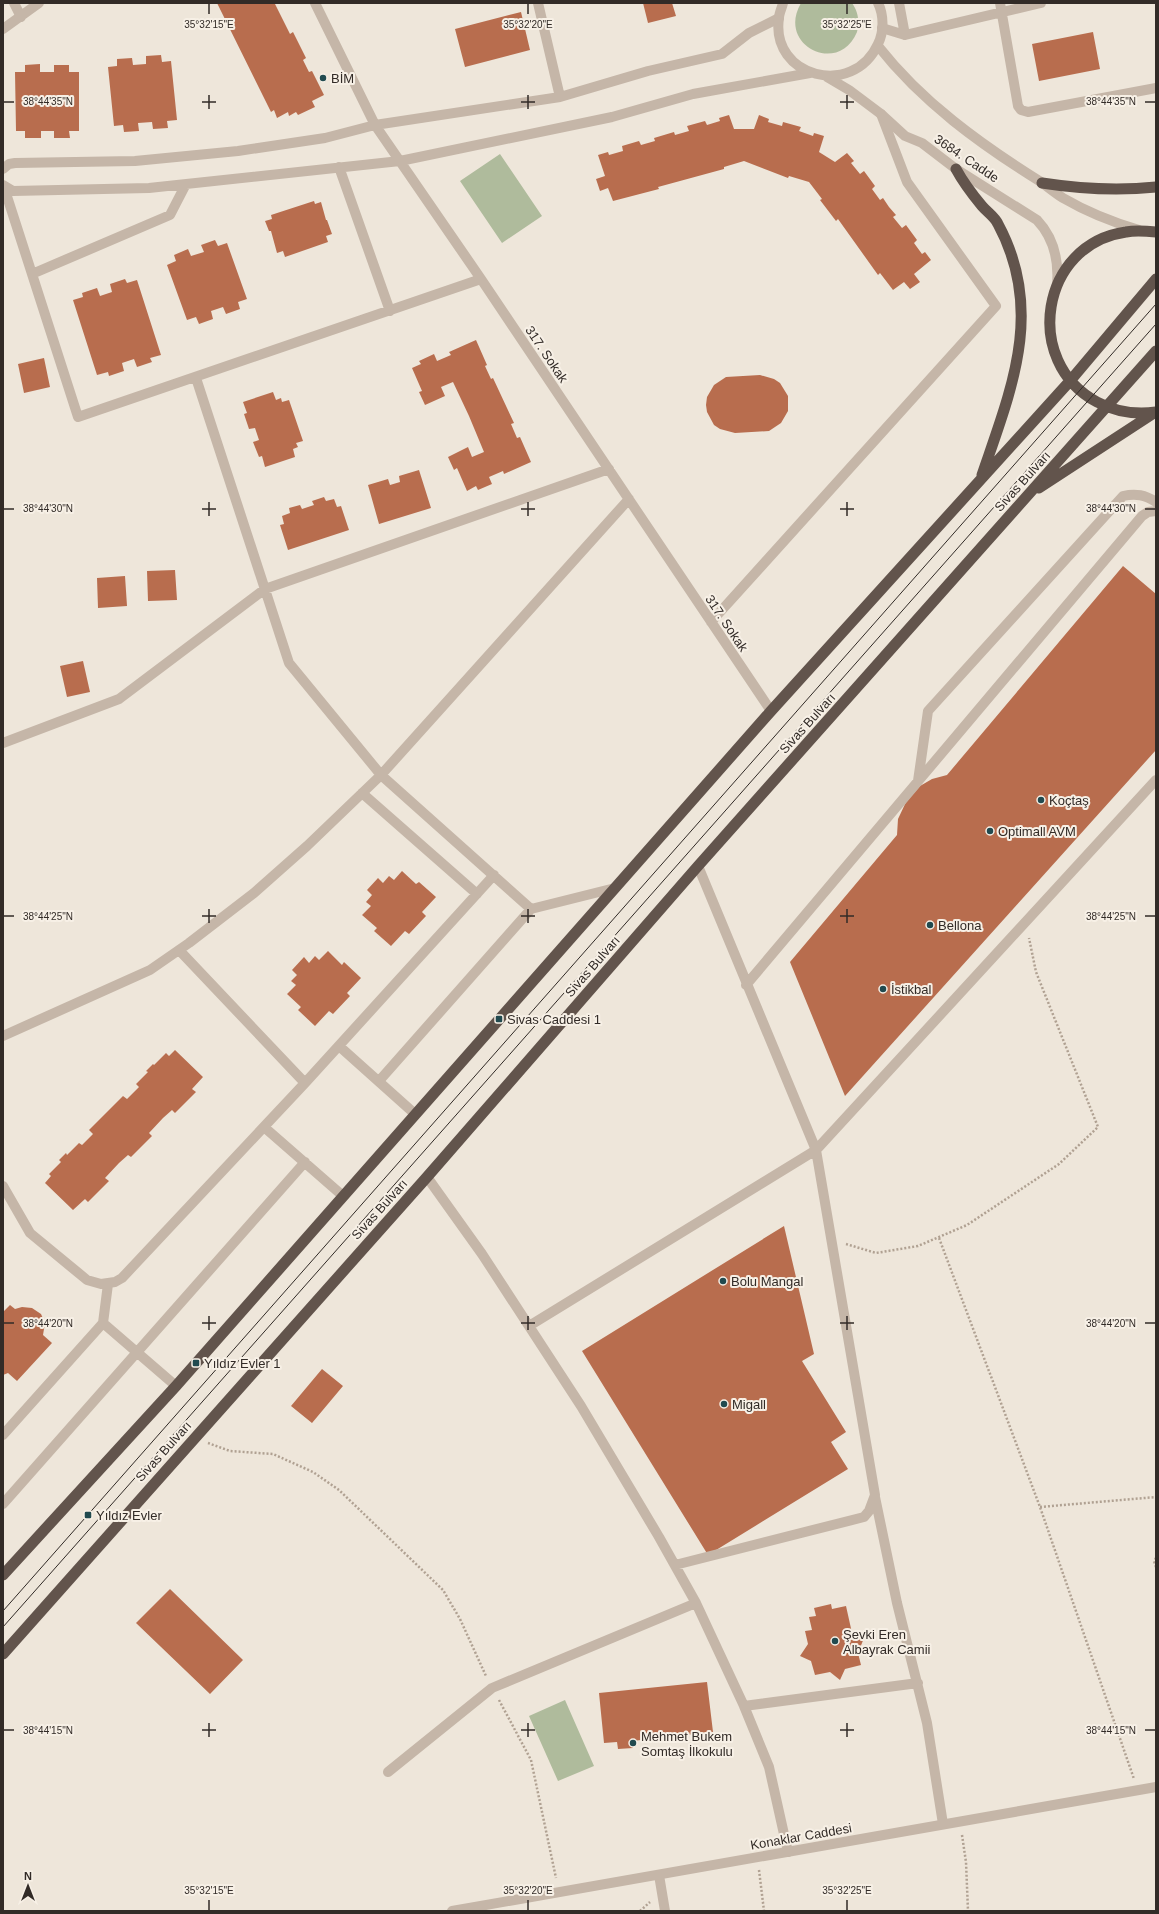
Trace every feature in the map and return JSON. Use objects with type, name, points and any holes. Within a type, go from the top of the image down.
[{"type":"highway","points":[[956,169],[966,187],[997,222],[1011,252],[1020,288],[1021,340],[1016,373],[981,479]]},
{"type":"highway","points":[[1042,183],[1074,188],[1103,190],[1156,187]]},
{"type":"highway","points":[[1155,412],[1139,414],[1106,407],[1080,392],[1061,368],[1054,353],[1050,338],[1049,322],[1050,306],[1057,285],[1070,263],[1081,252],[1095,243],[1125,232],[1156,232]]},
{"type":"highway","points":[[3,1575],[176,1386],[771,711],[1070,381],[1156,279]]},
{"type":"highway","name":"Sivas Bulvarı","points":[[3,1654],[427,1176],[698,866],[1156,351]]},
{"type":"highway","points":[[1027,496],[1155,412]]},
{"type":"street","points":[[14,3],[21,17]]},
{"type":"street","points":[[3,29],[39,3]]},
{"type":"street","name":"317. Sokak","points":[[315,3],[376,125],[771,711]]},
{"type":"street","points":[[538,3],[560,97]]},
{"type":"street","points":[[783,3],[779,18],[779,35],[785,51],[796,64],[810,73],[827,77],[844,75],[861,67],[873,54],[881,38],[883,21],[878,3]]},
{"type":"street","points":[[899,3],[905,35]]},
{"type":"street","points":[[882,28],[905,35],[1001,8],[1041,3]]},
{"type":"street","points":[[1001,8],[1018,106],[1024,112],[1156,88]]},
{"type":"street","points":[[3,169],[9,164],[15,163],[135,161],[231,152],[325,138],[376,125],[560,97],[648,71],[722,54],[748,33],[779,18]]},
{"type":"street","name":"3684. Cadde","points":[[878,46],[898,71],[944,114],[983,144],[1086,210],[1103,218],[1141,231]]},
{"type":"street","points":[[4,186],[13,191],[149,188],[400,161],[612,117],[692,94],[810,73]]},
{"type":"street","name":"3684. Cadde","points":[[827,77],[849,90],[881,114],[905,136],[922,143],[956,169],[1030,215],[1044,227],[1054,250],[1058,273],[1057,285]]},
{"type":"street","points":[[711,622],[996,306],[907,182],[881,114]]},
{"type":"street","points":[[339,167],[390,311]]},
{"type":"street","points":[[32,274],[170,215],[186,184]]},
{"type":"street","points":[[4,186],[78,417],[196,378],[481,279]]},
{"type":"street","points":[[196,378],[289,663],[380,775],[531,910]]},
{"type":"street","points":[[3,742],[119,699],[265,589],[609,470]]},
{"type":"street","points":[[918,780],[928,711],[1122,496],[1136,494],[1156,502]]},
{"type":"street","points":[[3,1036],[150,970],[254,893],[380,775],[629,499]]},
{"type":"street","points":[[746,984],[1142,516],[1156,511]]},
{"type":"street","points":[[529,1326],[816,1150],[1156,780]]},
{"type":"street","points":[[362,793],[477,894]]},
{"type":"street","points":[[698,866],[816,1150],[875,1495],[897,1603],[918,1683],[933,1756],[943,1824]]},
{"type":"street","points":[[3,1186],[30,1233],[87,1280],[101,1284],[108,1284],[122,1278],[305,1083],[494,876]]},
{"type":"street","points":[[379,1081],[531,910],[615,888]]},
{"type":"street","points":[[179,950],[305,1083]]},
{"type":"street","points":[[339,1046],[415,1114]]},
{"type":"street","points":[[264,1127],[343,1196]]},
{"type":"street","points":[[3,1504],[304,1162]]},
{"type":"street","points":[[427,1176],[482,1254],[581,1406],[696,1603],[744,1706],[769,1767],[788,1852]]},
{"type":"street","points":[[3,1436],[103,1323],[108,1284]]},
{"type":"street","points":[[103,1323],[176,1386]]},
{"type":"street","points":[[675,1565],[864,1517],[873,1503],[875,1495]]},
{"type":"street","points":[[388,1772],[492,1688],[696,1603]]},
{"type":"street","points":[[744,1706],[918,1683]]},
{"type":"street","name":"Konaklar Caddesi","points":[[452,1911],[1156,1787]]},
{"type":"street","points":[[659,1875],[665,1911]]},
{"type":"path","points":[[831,1238],[876,1253],[918,1246],[939,1238],[967,1226],[1059,1164],[1098,1127],[1036,972],[1025,922]]},
{"type":"path","points":[[939,1238],[1040,1507],[1138,1790]]},
{"type":"path","points":[[196,1436],[207,1443],[230,1451],[273,1454],[313,1472],[339,1490],[443,1590],[460,1619],[492,1688],[531,1760],[559,1892]]},
{"type":"path","points":[[1040,1507],[1156,1497]]},
{"type":"path","points":[[1156,1558],[1154,1561],[1156,1567]]},
{"type":"path","points":[[959,1821],[966,1862],[968,1911]]},
{"type":"path","points":[[757,1858],[764,1911]]},
{"type":"green space","points":[[801,3],[852,3],[857,13],[857,32],[848,45],[837,52],[825,53],[813,50],[803,43],[797,32],[795,18]]},
{"type":"green space","points":[[500,154],[542,216],[502,243],[460,181]]},
{"type":"green space","points":[[565,1700],[594,1766],[558,1781],[529,1716]]},
{"type":"building","points":[[217,3],[278,3],[275,4],[290,34],[293,32],[306,58],[303,60],[309,72],[312,71],[324,95],[312,101],[315,107],[298,115],[296,112],[289,116],[288,112],[277,118],[274,110],[271,112]]},
{"type":"building","points":[[643,3],[672,3],[676,16],[648,23]]},
{"type":"building","points":[[521,12],[530,50],[465,67],[455,29]]},
{"type":"building","points":[[1093,32],[1100,69],[1039,81],[1032,44]]},
{"type":"building","points":[[161,55],[162,62],[171,61],[177,120],[167,121],[168,128],[153,129],[152,122],[138,123],[139,131],[124,132],[123,125],[114,126],[108,67],[117,66],[117,59],[132,58],[133,65],[146,64],[146,56]]},
{"type":"building","points":[[40,64],[40,72],[54,72],[54,65],[69,65],[69,72],[79,72],[79,131],[69,131],[70,138],[54,138],[54,131],[41,131],[41,138],[25,138],[25,131],[16,131],[15,72],[25,72],[25,65]]},
{"type":"building","points":[[729,115],[734,129],[754,129],[759,115],[769,119],[768,122],[782,126],[783,122],[801,127],[799,131],[813,136],[814,133],[824,136],[819,152],[835,162],[847,153],[854,161],[851,163],[860,174],[864,171],[875,186],[872,189],[880,200],[883,198],[896,215],[893,217],[902,228],[906,225],[917,240],[914,243],[922,254],[925,252],[931,260],[914,274],[920,282],[910,289],[904,282],[893,290],[880,273],[878,275],[838,219],[836,221],[820,200],[822,199],[809,182],[789,176],[788,178],[744,161],[724,167],[724,169],[658,187],[659,189],[613,201],[608,188],[600,191],[596,179],[605,176],[598,155],[608,152],[609,155],[623,151],[622,146],[639,141],[641,145],[655,141],[654,138],[674,132],[675,135],[689,131],[687,126],[705,121],[707,125],[720,121],[719,118]]},
{"type":"building","points":[[314,201],[315,204],[321,202],[332,234],[326,236],[328,242],[285,257],[283,251],[277,253],[271,231],[269,231],[265,221],[272,219],[271,215]]},
{"type":"building","points":[[215,240],[218,246],[227,243],[247,299],[238,302],[240,309],[226,314],[223,307],[211,311],[213,319],[199,324],[196,317],[187,320],[167,265],[176,261],[174,255],[188,249],[191,256],[204,252],[201,245]]},
{"type":"building","points":[[125,279],[127,283],[137,280],[161,355],[150,358],[152,362],[137,367],[134,359],[122,363],[124,371],[109,376],[108,372],[97,375],[73,300],[83,297],[82,293],[97,288],[100,296],[112,292],[110,284]]},
{"type":"building","points":[[476,340],[487,365],[485,366],[491,379],[493,378],[514,423],[511,424],[517,438],[520,437],[531,462],[504,474],[503,471],[489,477],[492,484],[478,490],[476,486],[467,491],[457,468],[454,470],[448,457],[468,447],[472,457],[484,452],[469,416],[453,382],[441,387],[445,396],[425,405],[419,392],[422,391],[412,368],[421,364],[419,361],[434,354],[437,361],[451,355],[449,352]]},
{"type":"building","points":[[44,358],[50,387],[24,393],[18,364]]},
{"type":"building","points":[[760,375],[774,379],[780,383],[788,396],[788,411],[781,423],[769,431],[735,433],[720,429],[714,425],[707,412],[706,405],[707,397],[714,385],[726,377]]},
{"type":"building","points":[[273,392],[276,400],[281,398],[282,402],[289,400],[303,441],[296,443],[298,447],[293,449],[295,457],[265,467],[262,456],[259,457],[253,442],[259,440],[255,428],[249,429],[244,414],[247,413],[243,402]]},
{"type":"building","points":[[419,470],[431,508],[379,524],[368,485],[388,479],[390,485],[400,482],[399,476]]},
{"type":"building","points":[[324,497],[326,501],[334,499],[337,507],[341,506],[349,530],[288,550],[280,525],[284,524],[282,516],[290,513],[289,508],[300,505],[302,509],[314,505],[312,501]]},
{"type":"building","name":"Optimall AVM","points":[[1123,566],[1156,594],[1156,750],[845,1096],[790,962],[897,835],[898,819],[906,802],[920,786],[932,779],[947,775]]},
{"type":"building","points":[[175,570],[177,600],[148,601],[147,571]]},
{"type":"building","points":[[125,576],[127,606],[98,608],[97,578]]},
{"type":"building","points":[[83,661],[90,692],[67,697],[60,666]]},
{"type":"building","points":[[402,871],[416,884],[419,882],[436,897],[422,912],[426,916],[409,934],[405,931],[391,946],[374,931],[377,928],[362,915],[371,906],[366,902],[372,895],[367,890],[378,878],[383,883],[389,876],[394,880]]},
{"type":"building","points":[[328,951],[342,965],[344,962],[361,978],[347,993],[350,996],[333,1014],[329,1011],[315,1026],[298,1010],[301,1007],[287,994],[296,985],[291,981],[297,975],[292,970],[304,957],[309,963],[315,956],[319,960]]},
{"type":"building","points":[[175,1050],[203,1077],[192,1089],[196,1092],[175,1113],[172,1110],[163,1118],[149,1133],[152,1136],[131,1157],[128,1155],[119,1163],[105,1178],[109,1181],[88,1202],[85,1199],[73,1210],[45,1183],[51,1176],[49,1174],[61,1162],[59,1160],[66,1153],[67,1155],[79,1143],[82,1145],[93,1134],[89,1130],[123,1096],[127,1099],[139,1087],[136,1084],[148,1072],[146,1071],[153,1064],[154,1065],[166,1053],[169,1056]]},
{"type":"building","points":[[784,1226],[814,1354],[802,1361],[846,1432],[831,1442],[848,1469],[708,1555],[582,1351]]},
{"type":"building","points":[[10,1305],[15,1309],[22,1307],[32,1308],[41,1314],[45,1323],[43,1335],[52,1343],[17,1381],[8,1373],[3,1375],[3,1312]]},
{"type":"building","points":[[322,1369],[343,1386],[312,1423],[291,1406]]},
{"type":"building","points":[[170,1589],[243,1660],[210,1694],[136,1623]]},
{"type":"building","name":"Şevki Eren Albayrak Camii","points":[[831,1604],[832,1609],[846,1606],[852,1633],[864,1638],[858,1653],[861,1665],[845,1669],[840,1680],[830,1672],[815,1675],[811,1661],[800,1656],[808,1644],[805,1631],[812,1630],[809,1617],[816,1616],[814,1608]]},
{"type":"building","points":[[707,1682],[713,1732],[632,1741],[633,1748],[618,1749],[617,1742],[604,1743],[599,1693]]},
{"type":"tram line","points":[[3,1611],[1156,304]]},
{"type":"tram line","points":[[3,1627],[1156,324]]},
{"type":"place","name":"BİM","points":[[323,78]]},
{"type":"place","name":"Koçtaş","points":[[1041,800]]},
{"type":"place","name":"Optimall AVM","points":[[990,831]]},
{"type":"place","name":"Bellona","points":[[930,925]]},
{"type":"place","name":"İstikbal","points":[[883,989]]},
{"type":"place","name":"Sivas Caddesi 1","points":[[499,1019]]},
{"type":"place","name":"Bolu Mangal","points":[[723,1281]]},
{"type":"place","name":"Yıldız Evler 1","points":[[196,1363]]},
{"type":"place","name":"Migall","points":[[724,1404]]},
{"type":"place","name":"Yıldız Evler","points":[[88,1515]]},
{"type":"place","name":"Şevki Eren Albayrak Camii","points":[[835,1641]]},
{"type":"place","name":"Mehmet Bukem Somtaş İlkokulu","points":[[633,1743]]}]
